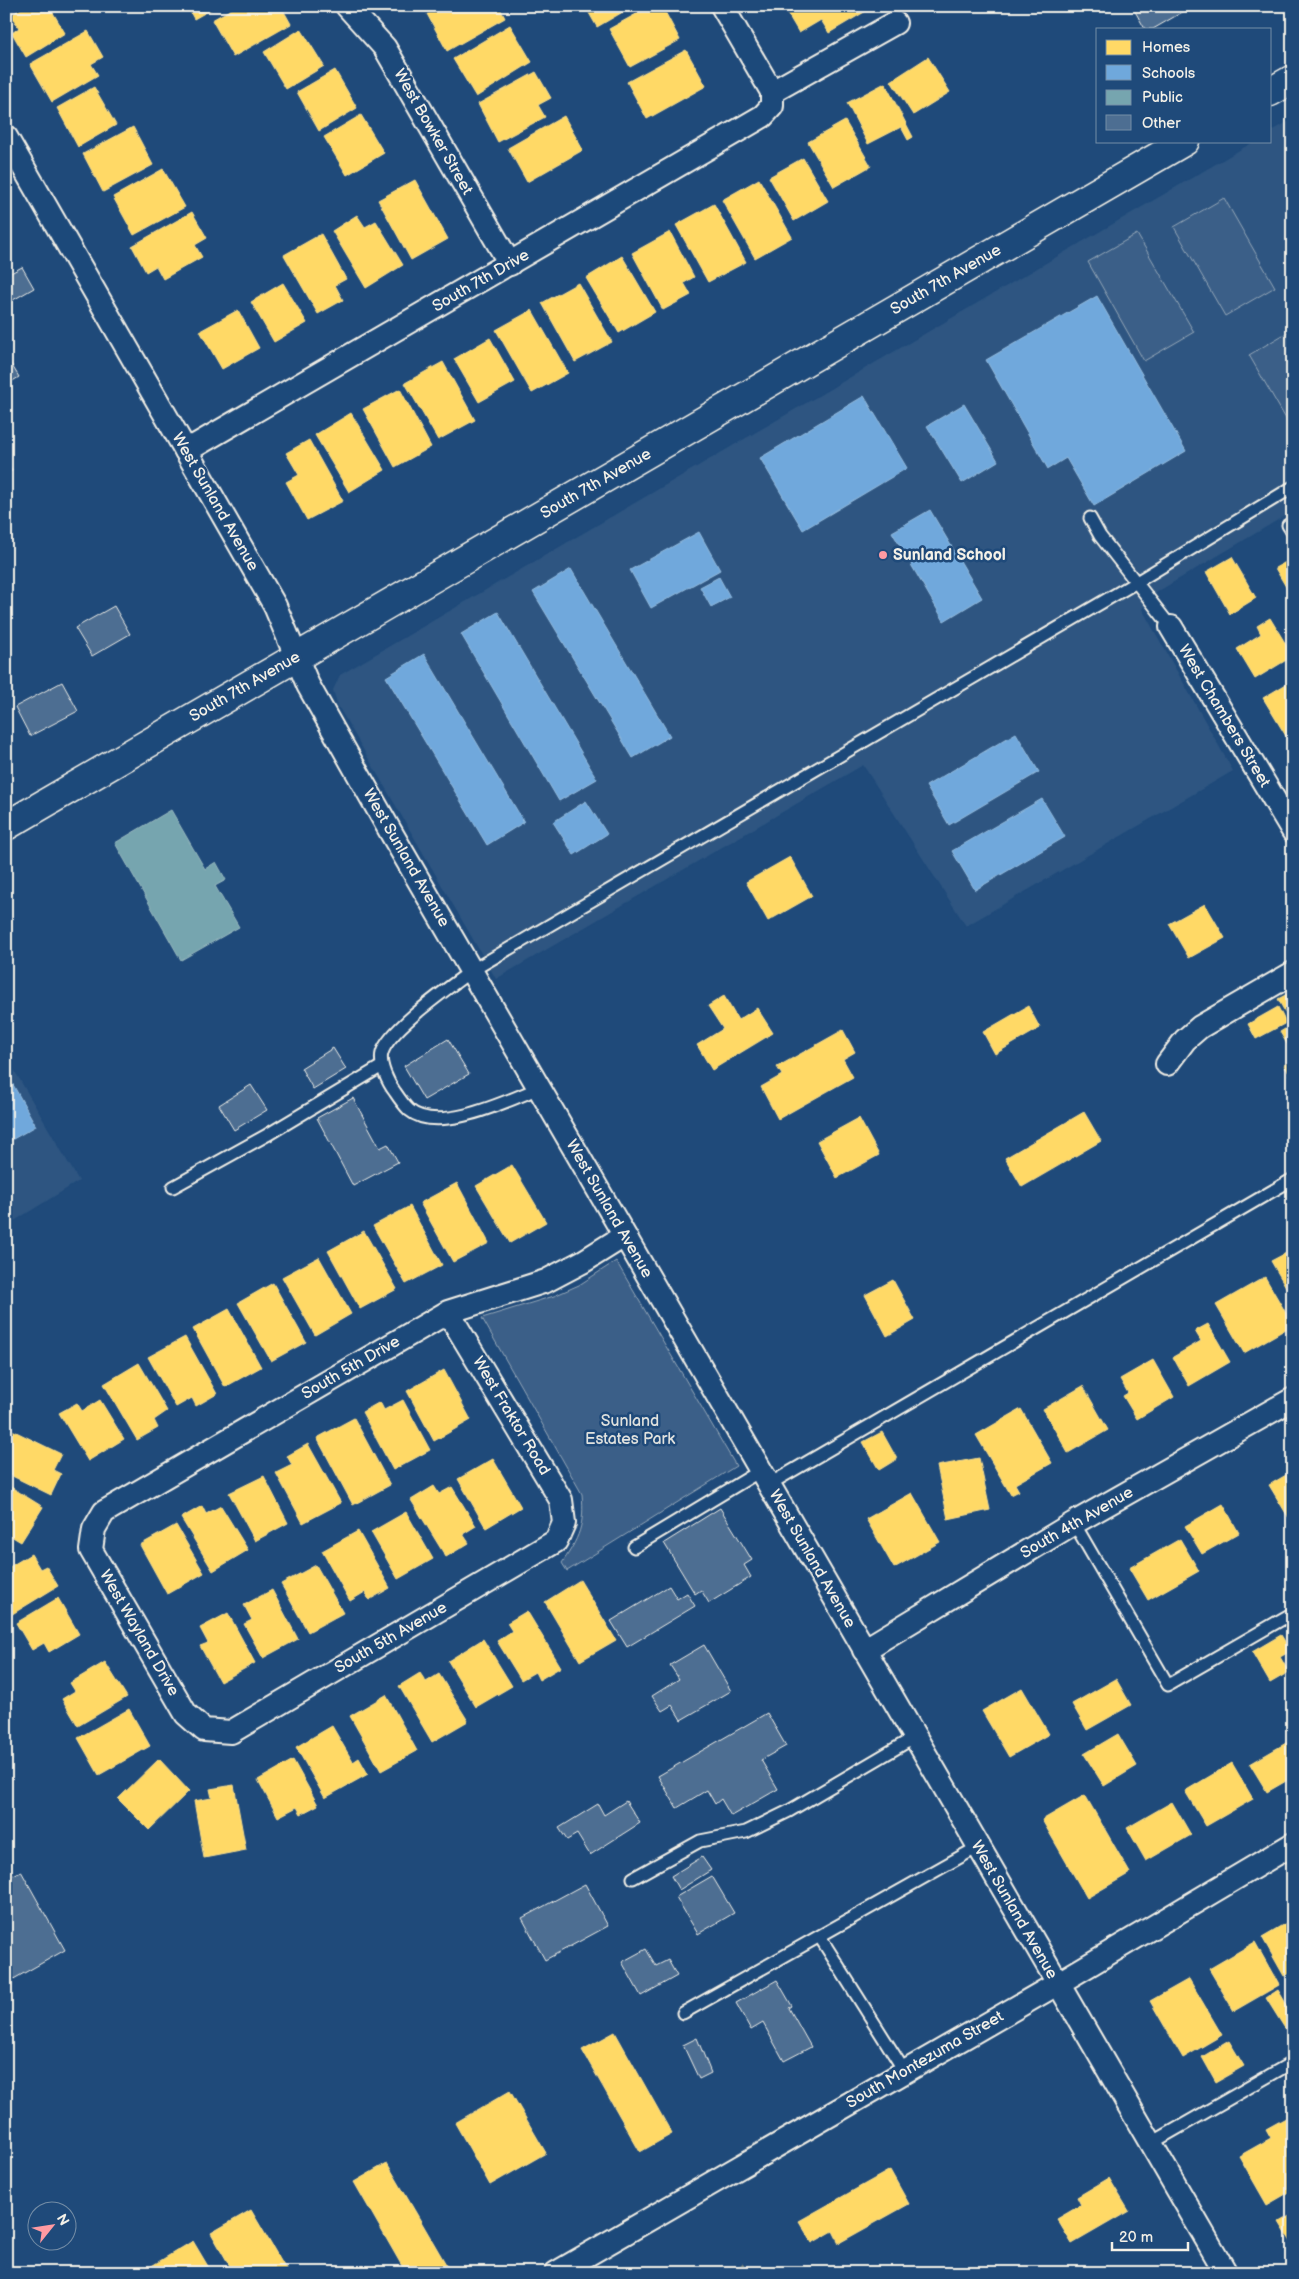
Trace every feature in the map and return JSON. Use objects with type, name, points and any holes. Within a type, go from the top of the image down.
[{"type":"main road","points":[[1272,91],[1293,79]]},
{"type":"main road","name":"South 7th Avenue","points":[[6,826],[1183,142]]},
{"type":"street","name":"West Bowker Street","points":[[347,6],[385,48],[510,264]]},
{"type":"street","points":[[722,6],[772,99]]},
{"type":"street","name":"South 7th Drive","points":[[186,451],[763,116],[772,99],[896,23]]},
{"type":"street","name":"West Sunland Avenue","points":[[6,137],[275,606],[308,685],[320,707],[764,1478],[1226,2273]]},
{"type":"street","name":"West Chambers Street","points":[[1172,626],[1293,831]]},
{"type":"street","points":[[1167,1064],[1185,1040],[1200,1027],[1293,973]]},
{"type":"street","name":"South 5th Drive","points":[[94,1529],[104,1512],[448,1312],[546,1281],[584,1261],[624,1236]]},
{"type":"street","name":"West Fraktor Road","points":[[448,1312],[561,1500],[564,1523]]},
{"type":"street","name":"South 4th Avenue","points":[[864,1650],[1074,1524],[1293,1399]]},
{"type":"street","name":"South 5th Avenue","points":[[204,1730],[231,1732],[556,1541],[564,1523]]},
{"type":"street","name":"West Wayland Drive","points":[[94,1529],[91,1550],[186,1714],[204,1730]]},
{"type":"street","name":"South Montezuma Street","points":[[556,2273],[1057,1984],[1293,1844]]},
{"type":"lane","points":[[539,1088],[462,1117],[435,1120],[410,1111],[393,1090],[382,1066],[382,1053],[394,1035],[412,1017],[471,971],[1135,583],[1293,487]]},
{"type":"lane","points":[[1090,518],[1100,536],[1135,583],[1172,626]]},
{"type":"lane","points":[[1293,523],[1288,525],[1293,533]]},
{"type":"lane","points":[[172,1187],[267,1136],[382,1066]]},
{"type":"lane","points":[[634,1547],[764,1478],[1293,1179]]},
{"type":"lane","points":[[1074,1524],[1168,1685],[1293,1613]]},
{"type":"lane","points":[[633,1878],[700,1841],[746,1832],[789,1811],[915,1737]]},
{"type":"lane","points":[[683,2013],[978,1847]]},
{"type":"lane","points":[[820,1937],[904,2072]]},
{"type":"lane","points":[[1150,2144],[1293,2062]]},
{"type":"shaded area","name":"Sunland School","points":[[1293,119],[1293,511],[1157,592],[1142,609],[1233,771],[966,926],[863,765],[496,979],[338,706],[333,690],[340,675],[1253,142],[1272,142],[1272,131]]},
{"type":"shaded area","points":[[6,1056],[79,1181],[6,1226]]},
{"type":"green space","points":[[1224,198],[1275,287],[1225,316],[1174,227]]},
{"type":"green space","points":[[1137,234],[1194,332],[1144,361],[1088,262]]},
{"type":"green space","points":[[1293,329],[1293,431],[1249,355]]},
{"type":"green space","name":"Sunland Estates Park","points":[[616,1261],[736,1466],[567,1571],[562,1563],[580,1531],[583,1514],[582,1494],[482,1318],[554,1296],[579,1285]]},
{"type":"building: Homes","points":[[26,6],[49,6],[65,33],[26,57],[12,33],[19,28],[11,15]]},
{"type":"building: Homes","points":[[187,6],[217,6],[194,19]]},
{"type":"building: Homes","points":[[237,6],[281,6],[291,24],[233,57],[212,20]]},
{"type":"building: Homes","points":[[440,6],[499,6],[505,18],[447,51],[427,14]]},
{"type":"building: Homes","points":[[585,6],[633,6],[597,27]]},
{"type":"building: Homes","points":[[651,6],[662,6],[680,40],[630,67],[609,29]]},
{"type":"building: Homes","points":[[794,6],[863,6],[866,11],[829,33],[821,20],[799,33],[786,11]]},
{"type":"building: Homes","points":[[510,25],[532,62],[476,97],[453,59]]},
{"type":"building: Homes","points":[[301,29],[324,66],[286,89],[264,52]]},
{"type":"building: Homes","points":[[88,31],[103,57],[91,64],[98,75],[52,102],[30,64]]},
{"type":"building: Homes","points":[[686,50],[706,86],[647,119],[627,82]]},
{"type":"building: Homes","points":[[928,57],[950,92],[913,115],[891,81]]},
{"type":"building: Homes","points":[[335,70],[357,108],[319,131],[297,92]]},
{"type":"building: Homes","points":[[536,72],[551,98],[538,105],[545,117],[498,142],[478,104]]},
{"type":"building: Homes","points":[[885,83],[913,137],[908,140],[901,127],[868,144],[847,103]]},
{"type":"building: Homes","points":[[94,87],[116,125],[78,147],[57,108]]},
{"type":"building: Homes","points":[[361,115],[384,153],[347,175],[324,137]]},
{"type":"building: Homes","points":[[564,116],[583,150],[527,182],[508,148]]},
{"type":"building: Homes","points":[[845,121],[871,166],[834,187],[808,142]]},
{"type":"building: Homes","points":[[133,127],[153,165],[103,192],[83,154]]},
{"type":"building: Homes","points":[[803,158],[828,201],[794,221],[769,177]]},
{"type":"building: Homes","points":[[163,169],[185,207],[134,235],[113,197]]},
{"type":"building: Homes","points":[[759,179],[792,237],[755,258],[722,200]]},
{"type":"building: Homes","points":[[415,180],[448,239],[411,260],[378,200]]},
{"type":"building: Homes","points":[[714,204],[746,262],[708,282],[676,225]]},
{"type":"building: Homes","points":[[192,212],[207,238],[195,245],[202,257],[163,279],[156,266],[146,272],[132,246]]},
{"type":"building: Homes","points":[[357,215],[365,227],[376,221],[403,265],[366,288],[332,231]]},
{"type":"building: Homes","points":[[670,232],[694,277],[684,283],[691,295],[663,310],[632,253]]},
{"type":"building: Homes","points":[[321,234],[346,279],[335,285],[343,300],[318,314],[284,255]]},
{"type":"building: Homes","points":[[622,256],[655,312],[619,333],[586,278]]},
{"type":"building: Homes","points":[[283,283],[307,323],[274,342],[251,302]]},
{"type":"building: Homes","points":[[578,283],[612,342],[575,362],[542,303]]},
{"type":"building: Homes","points":[[238,310],[259,348],[222,369],[200,331]]},
{"type":"building: Homes","points":[[532,310],[568,373],[532,393],[496,330]]},
{"type":"building: Homes","points":[[490,338],[515,382],[479,402],[454,359]]},
{"type":"building: Homes","points":[[443,362],[475,420],[438,440],[405,383]]},
{"type":"building: Homes","points":[[400,389],[431,447],[395,467],[363,409]]},
{"type":"building: Homes","points":[[351,413],[385,470],[349,492],[315,435]]},
{"type":"building: Homes","points":[[309,440],[343,501],[307,520],[286,482],[299,475],[286,453]]},
{"type":"building: Homes","points":[[1232,557],[1256,598],[1230,614],[1206,572]]},
{"type":"building: Homes","points":[[1293,558],[1293,590],[1289,592],[1275,568]]},
{"type":"building: Homes","points":[[1270,618],[1293,656],[1255,679],[1237,649],[1261,634],[1257,626]]},
{"type":"building: Homes","points":[[1293,680],[1293,739],[1289,741],[1263,698]]},
{"type":"building: Homes","points":[[790,857],[812,896],[768,921],[746,882]]},
{"type":"building: Homes","points":[[1205,904],[1225,938],[1189,958],[1169,924]]},
{"type":"building: Homes","points":[[1293,991],[1293,1022],[1291,1023],[1278,999]]},
{"type":"building: Homes","points":[[724,996],[738,1020],[757,1008],[773,1033],[712,1070],[697,1045],[723,1029],[708,1006]]},
{"type":"building: Homes","points":[[1028,1006],[1040,1028],[995,1054],[983,1032]]},
{"type":"building: Homes","points":[[1278,1007],[1286,1023],[1256,1039],[1248,1024]]},
{"type":"building: Homes","points":[[1293,1024],[1293,1054],[1280,1032]]},
{"type":"building: Homes","points":[[843,1030],[855,1052],[843,1059],[853,1077],[778,1119],[761,1087],[782,1075],[777,1067]]},
{"type":"building: Homes","points":[[1293,1060],[1293,1080],[1284,1065]]},
{"type":"building: Homes","points":[[1084,1112],[1101,1141],[1022,1187],[1005,1158]]},
{"type":"building: Homes","points":[[859,1118],[879,1155],[837,1178],[817,1141]]},
{"type":"building: Homes","points":[[512,1165],[546,1222],[510,1243],[476,1186]]},
{"type":"building: Homes","points":[[457,1183],[489,1243],[453,1262],[420,1203]]},
{"type":"building: Homes","points":[[410,1206],[442,1265],[406,1284],[373,1226]]},
{"type":"building: Homes","points":[[364,1231],[397,1289],[360,1309],[328,1251]]},
{"type":"building: Homes","points":[[1290,1251],[1293,1256],[1293,1299],[1271,1261]]},
{"type":"building: Homes","points":[[319,1257],[351,1314],[315,1335],[282,1277]]},
{"type":"building: Homes","points":[[1265,1277],[1293,1325],[1244,1353],[1216,1305]]},
{"type":"building: Homes","points":[[893,1280],[915,1320],[887,1336],[865,1295]]},
{"type":"building: Homes","points":[[273,1283],[306,1342],[271,1361],[238,1303]]},
{"type":"building: Homes","points":[[229,1309],[261,1367],[225,1387],[193,1329]]},
{"type":"building: Homes","points":[[1208,1324],[1230,1362],[1189,1386],[1173,1357],[1201,1341],[1195,1331]]},
{"type":"building: Homes","points":[[185,1337],[217,1394],[196,1406],[192,1398],[176,1407],[148,1357]]},
{"type":"building: Homes","points":[[1153,1360],[1174,1397],[1137,1419],[1123,1396],[1128,1393],[1120,1379]]},
{"type":"building: Homes","points":[[139,1363],[167,1411],[154,1420],[158,1428],[137,1440],[104,1384]]},
{"type":"building: Homes","points":[[444,1370],[471,1420],[434,1441],[407,1391]]},
{"type":"building: Homes","points":[[1083,1386],[1108,1430],[1068,1453],[1043,1409]]},
{"type":"building: Homes","points":[[100,1400],[124,1439],[88,1461],[59,1413],[77,1403],[82,1411]]},
{"type":"building: Homes","points":[[403,1400],[430,1450],[393,1470],[362,1412],[380,1402],[384,1410]]},
{"type":"building: Homes","points":[[1021,1409],[1052,1463],[1015,1484],[1019,1491],[1011,1495],[976,1435]]},
{"type":"building: Homes","points":[[354,1418],[390,1485],[353,1505],[317,1438]]},
{"type":"building: Homes","points":[[10,1429],[61,1454],[53,1470],[61,1474],[51,1495],[6,1473],[6,1436]]},
{"type":"building: Homes","points":[[882,1432],[897,1459],[879,1470],[863,1442]]},
{"type":"building: Homes","points":[[308,1444],[341,1503],[303,1523],[276,1473],[292,1465],[287,1456]]},
{"type":"building: Homes","points":[[979,1458],[990,1510],[948,1519],[937,1466]]},
{"type":"building: Homes","points":[[493,1459],[521,1507],[486,1528],[458,1479]]},
{"type":"building: Homes","points":[[1293,1471],[1293,1525],[1269,1485]]},
{"type":"building: Homes","points":[[264,1476],[288,1523],[255,1541],[229,1493]]},
{"type":"building: Homes","points":[[6,1484],[43,1507],[21,1542],[6,1533]]},
{"type":"building: Homes","points":[[434,1486],[439,1494],[452,1487],[476,1526],[463,1534],[469,1543],[446,1557],[411,1500]]},
{"type":"building: Homes","points":[[912,1493],[940,1542],[894,1568],[866,1519]]},
{"type":"building: Homes","points":[[1223,1504],[1239,1533],[1202,1554],[1185,1526]]},
{"type":"building: Homes","points":[[202,1506],[206,1514],[221,1506],[248,1550],[213,1571],[181,1518]]},
{"type":"building: Homes","points":[[406,1512],[433,1559],[398,1579],[371,1532]]},
{"type":"building: Homes","points":[[176,1525],[204,1573],[167,1594],[140,1545]]},
{"type":"building: Homes","points":[[358,1531],[390,1588],[369,1600],[365,1592],[350,1601],[322,1551]]},
{"type":"building: Homes","points":[[1180,1539],[1199,1571],[1148,1600],[1129,1568]]},
{"type":"building: Homes","points":[[31,1554],[40,1569],[46,1566],[58,1586],[9,1616],[6,1612],[6,1569]]},
{"type":"building: Homes","points":[[316,1565],[343,1613],[308,1632],[281,1584]]},
{"type":"building: Homes","points":[[580,1580],[616,1640],[580,1661],[545,1602]]},
{"type":"building: Homes","points":[[272,1590],[298,1639],[263,1658],[244,1624],[252,1620],[244,1605]]},
{"type":"building: Homes","points":[[58,1598],[79,1634],[49,1652],[44,1643],[32,1650],[16,1623]]},
{"type":"building: Homes","points":[[527,1611],[561,1667],[539,1680],[535,1672],[521,1680],[497,1641],[512,1631],[507,1623]]},
{"type":"building: Homes","points":[[228,1613],[255,1663],[220,1682],[200,1646],[208,1643],[200,1628]]},
{"type":"building: Homes","points":[[1281,1635],[1291,1651],[1280,1657],[1289,1672],[1270,1683],[1252,1652]]},
{"type":"building: Homes","points":[[483,1639],[512,1686],[476,1707],[448,1661]]},
{"type":"building: Homes","points":[[105,1662],[127,1697],[78,1726],[62,1699],[75,1691],[70,1683]]},
{"type":"building: Homes","points":[[420,1673],[426,1682],[439,1674],[468,1721],[432,1742],[399,1686]]},
{"type":"building: Homes","points":[[1116,1679],[1131,1705],[1087,1730],[1072,1704]]},
{"type":"building: Homes","points":[[1022,1688],[1049,1734],[1009,1757],[982,1711]]},
{"type":"building: Homes","points":[[386,1695],[417,1751],[381,1771],[350,1716]]},
{"type":"building: Homes","points":[[129,1709],[150,1746],[99,1775],[78,1738]]},
{"type":"building: Homes","points":[[332,1726],[353,1762],[359,1758],[368,1774],[325,1798],[296,1747]]},
{"type":"building: Homes","points":[[1118,1734],[1137,1766],[1104,1786],[1084,1754]]},
{"type":"building: Homes","points":[[1293,1739],[1293,1777],[1267,1792],[1250,1764]]},
{"type":"building: Homes","points":[[159,1759],[189,1791],[149,1830],[118,1799]]},
{"type":"building: Homes","points":[[293,1760],[318,1805],[301,1814],[297,1807],[278,1817],[258,1780]]},
{"type":"building: Homes","points":[[1232,1763],[1253,1799],[1206,1826],[1185,1791]]},
{"type":"building: Homes","points":[[234,1785],[246,1850],[204,1858],[194,1801],[212,1798],[210,1789]]},
{"type":"building: Homes","points":[[1085,1795],[1130,1873],[1087,1898],[1042,1820]]},
{"type":"building: Homes","points":[[1172,1802],[1191,1835],[1146,1861],[1127,1828]]},
{"type":"building: Homes","points":[[1293,1919],[1293,1972],[1284,1976],[1262,1937]]},
{"type":"building: Homes","points":[[1255,1942],[1279,1985],[1234,2011],[1209,1969]]},
{"type":"building: Homes","points":[[1189,1979],[1222,2035],[1183,2058],[1150,2001]]},
{"type":"building: Homes","points":[[1278,1990],[1293,2015],[1293,2026],[1286,2030],[1266,1998]]},
{"type":"building: Homes","points":[[615,2032],[672,2134],[640,2152],[582,2050]]},
{"type":"building: Homes","points":[[1229,2041],[1244,2066],[1216,2082],[1202,2057]]},
{"type":"building: Homes","points":[[510,2091],[546,2153],[490,2185],[455,2123]]},
{"type":"building: Homes","points":[[1293,2114],[1293,2190],[1267,2205],[1239,2156],[1271,2138],[1266,2129]]},
{"type":"building: Homes","points":[[387,2163],[447,2266],[436,2273],[406,2273],[354,2182]]},
{"type":"building: Homes","points":[[890,2170],[909,2204],[839,2243],[833,2231],[812,2243],[799,2221]]},
{"type":"building: Homes","points":[[1109,2178],[1129,2211],[1072,2244],[1057,2219],[1081,2205],[1077,2197]]},
{"type":"building: Homes","points":[[251,2210],[288,2273],[234,2273],[211,2233]]},
{"type":"building: Homes","points":[[1293,2214],[1293,2245],[1279,2222]]},
{"type":"building: Homes","points":[[193,2241],[212,2273],[140,2273]]},
{"type":"building: Homes","points":[[743,2264],[748,2273],[728,2273]]},
{"type":"building: Schools","points":[[1097,296],[1186,451],[1094,506],[1066,458],[1048,469],[986,360]]},
{"type":"building: Schools","points":[[864,396],[907,468],[803,530],[760,458]]},
{"type":"building: Schools","points":[[964,404],[998,461],[962,483],[927,426]]},
{"type":"building: Schools","points":[[930,510],[982,598],[944,621],[892,532]]},
{"type":"building: Schools","points":[[699,532],[720,570],[651,608],[630,570]]},
{"type":"building: Schools","points":[[571,569],[670,736],[633,758],[533,592]]},
{"type":"building: Schools","points":[[719,577],[730,597],[711,607],[700,587]]},
{"type":"building: Schools","points":[[498,612],[597,779],[559,801],[461,634]]},
{"type":"building: Schools","points":[[424,654],[524,822],[487,845],[386,677]]},
{"type":"building: Schools","points":[[1016,733],[1039,772],[949,825],[926,786]]},
{"type":"building: Schools","points":[[1042,799],[1065,837],[975,890],[952,851]]},
{"type":"building: Schools","points":[[586,801],[607,834],[574,855],[553,822]]},
{"type":"building: Schools","points":[[6,1072],[36,1126],[6,1143]]},
{"type":"building: Public","points":[[171,810],[205,869],[216,862],[226,880],[215,886],[239,927],[181,960],[115,843]]},
{"type":"building: Other","points":[[1132,6],[1193,6],[1155,28],[1144,28]]},
{"type":"building: Other","points":[[22,267],[34,288],[6,304],[6,268],[9,274]]},
{"type":"building: Other","points":[[6,356],[19,377],[6,385]]},
{"type":"building: Other","points":[[6,461],[12,471],[6,475]]},
{"type":"building: Other","points":[[114,606],[130,634],[92,656],[75,628]]},
{"type":"building: Other","points":[[62,682],[78,711],[30,736],[15,707]]},
{"type":"building: Other","points":[[448,1039],[469,1074],[424,1100],[404,1066]]},
{"type":"building: Other","points":[[333,1048],[346,1069],[313,1089],[301,1068]]},
{"type":"building: Other","points":[[251,1085],[267,1110],[234,1130],[219,1105]]},
{"type":"building: Other","points":[[353,1098],[380,1148],[388,1144],[398,1162],[353,1186],[317,1118]]},
{"type":"building: Other","points":[[720,1508],[752,1560],[744,1565],[751,1577],[709,1603],[701,1590],[695,1594],[664,1543]]},
{"type":"building: Other","points":[[669,1586],[677,1599],[687,1593],[695,1606],[627,1647],[611,1621]]},
{"type":"building: Other","points":[[704,1645],[731,1691],[681,1720],[672,1705],[662,1711],[652,1696],[679,1679],[670,1665]]},
{"type":"building: Other","points":[[767,1713],[786,1746],[761,1760],[778,1789],[731,1816],[721,1799],[715,1804],[707,1790],[677,1808],[658,1776]]},
{"type":"building: Other","points":[[626,1801],[640,1823],[590,1855],[577,1834],[567,1840],[559,1828],[598,1804],[604,1815]]},
{"type":"building: Other","points":[[702,1857],[711,1870],[679,1890],[671,1876]]},
{"type":"building: Other","points":[[21,1871],[65,1950],[10,1981],[6,1973],[6,1879]]},
{"type":"building: Other","points":[[712,1876],[734,1913],[698,1934],[676,1897]]},
{"type":"building: Other","points":[[585,1884],[608,1926],[545,1960],[522,1918]]},
{"type":"building: Other","points":[[646,1949],[656,1966],[668,1960],[677,1976],[641,1996],[622,1962]]},
{"type":"building: Other","points":[[777,1980],[792,2006],[789,2008],[811,2047],[784,2061],[763,2023],[751,2030],[736,2003]]},
{"type":"building: Other","points":[[697,2038],[711,2073],[699,2079],[683,2045]]},
{"type":"place","name":"Sunland School","points":[[883,555]]}]
